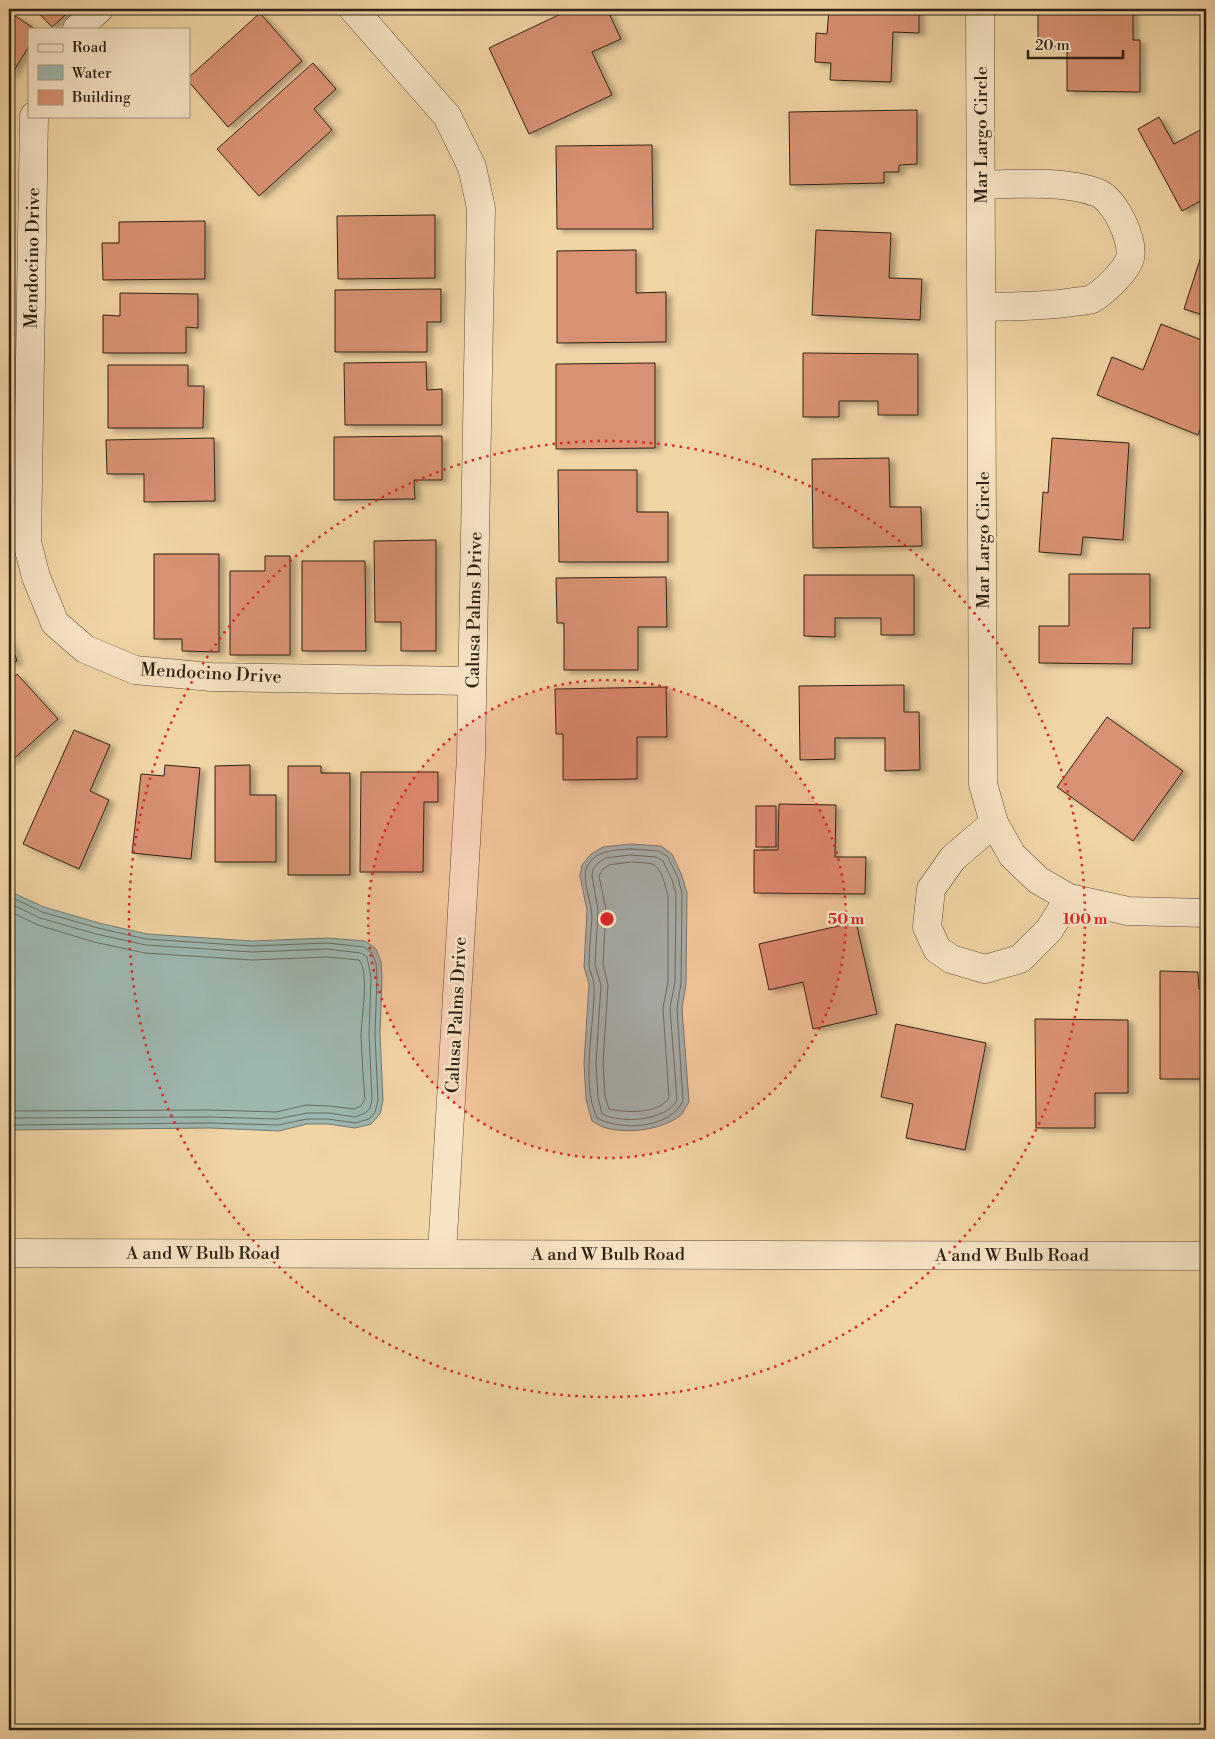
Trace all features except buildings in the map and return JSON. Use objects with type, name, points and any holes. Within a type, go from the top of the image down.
[{"type":"street","points":[[78,28],[99,9]]},
{"type":"street","name":"Calusa Palms Drive","points":[[353,9],[447,116],[472,167],[481,208],[470,767],[442,1253]]},
{"type":"street","name":"Mar Largo Circle","points":[[980,9],[983,784],[994,823],[1012,854],[1038,880],[1069,898],[1128,911],[1206,913]]},
{"type":"street","name":"Mendocino Drive","points":[[34,118],[27,542],[36,577],[55,623],[85,649],[135,670],[211,677],[472,681]]},
{"type":"street","points":[[981,185],[1045,184],[1080,188],[1099,193],[1115,207],[1128,239],[1130,258],[1120,276],[1091,299],[1053,306],[982,307]]},
{"type":"street","points":[[994,823],[954,858],[931,889],[927,927],[937,948],[951,959],[985,969],[1020,959],[1049,930],[1069,898]]},
{"type":"street","name":"A and W Bulb Road","points":[[9,1253],[1206,1256]]},
{"type":"water","points":[[631,844],[661,846],[672,854],[687,893],[686,984],[682,1008],[689,1102],[681,1115],[673,1120],[655,1127],[625,1131],[604,1127],[592,1121],[586,1099],[584,1063],[589,984],[584,967],[587,910],[580,876],[582,865],[591,854],[603,847]]},
{"type":"water","points":[[9,891],[44,907],[99,923],[147,934],[252,941],[327,938],[365,941],[376,949],[381,962],[380,1034],[383,1100],[380,1114],[371,1124],[355,1128],[328,1124],[307,1124],[279,1131],[210,1128],[9,1130]]}]
